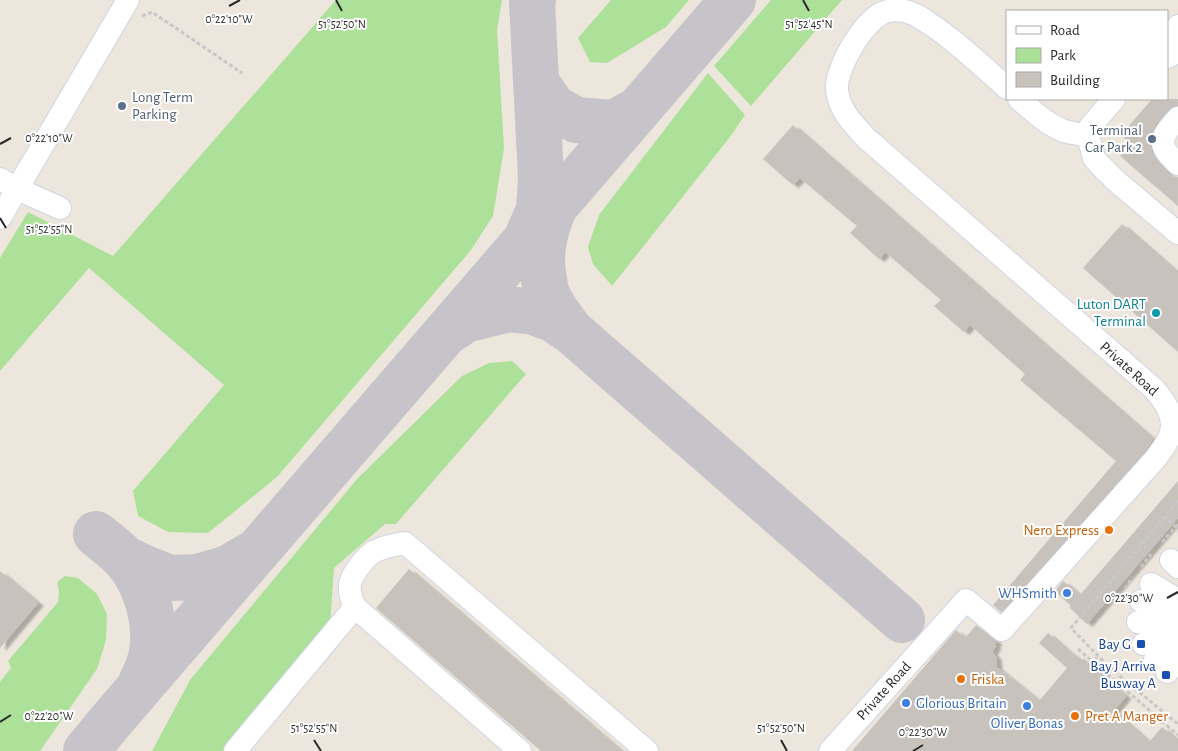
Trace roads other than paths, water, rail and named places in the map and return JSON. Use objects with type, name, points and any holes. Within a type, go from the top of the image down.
[{"type":"street","points":[[0,218],[9,184],[126,3]]},
{"type":"street","name":"Private Road","points":[[830,751],[966,600],[1002,630],[1156,458],[1170,437],[1172,428],[1168,408],[1153,388],[866,138],[844,113],[839,102],[837,79],[853,45],[868,24],[885,12],[903,11],[914,14],[935,27],[1006,87]]},
{"type":"street","points":[[1168,38],[1178,26]]},
{"type":"street","points":[[1020,100],[1055,127],[1088,136]]},
{"type":"street","points":[[1113,100],[1090,127],[1088,136],[1094,158],[1116,181],[1178,233]]},
{"type":"street","points":[[1178,118],[1162,138],[1163,147],[1178,164]]},
{"type":"street","points":[[9,184],[60,208]]},
{"type":"street","points":[[520,751],[355,607],[350,585],[356,570],[372,553],[391,545],[405,544],[419,554],[647,751]]},
{"type":"street","points":[[1157,614],[1178,600]]},
{"type":"street","points":[[235,751],[355,607]]},
{"type":"street","points":[[1157,614],[1178,612]]},
{"type":"street","points":[[1157,614],[1178,622]]},
{"type":"street","points":[[1157,614],[1178,629]]},
{"type":"street","points":[[1157,614],[1178,643]]},
{"type":"place","name":"Long Term Parking","points":[[122,106]]},
{"type":"place","name":"Terminal Car Park 2","points":[[1152,139]]},
{"type":"place","name":"Luton DART Terminal","points":[[1156,313]]},
{"type":"place","name":"Nero Express","points":[[1109,530]]},
{"type":"place","name":"WHSmith","points":[[1067,593]]},
{"type":"place","name":"Bay G","points":[[1141,644]]},
{"type":"place","name":"Bay J Arriva Busway A","points":[[1166,675]]},
{"type":"place","name":"Friska","points":[[961,679]]},
{"type":"place","name":"Glorious Britain","points":[[906,703]]},
{"type":"place","name":"Oliver Bonas","points":[[1027,706]]},
{"type":"place","name":"Pret A Manger","points":[[1075,716]]}]
